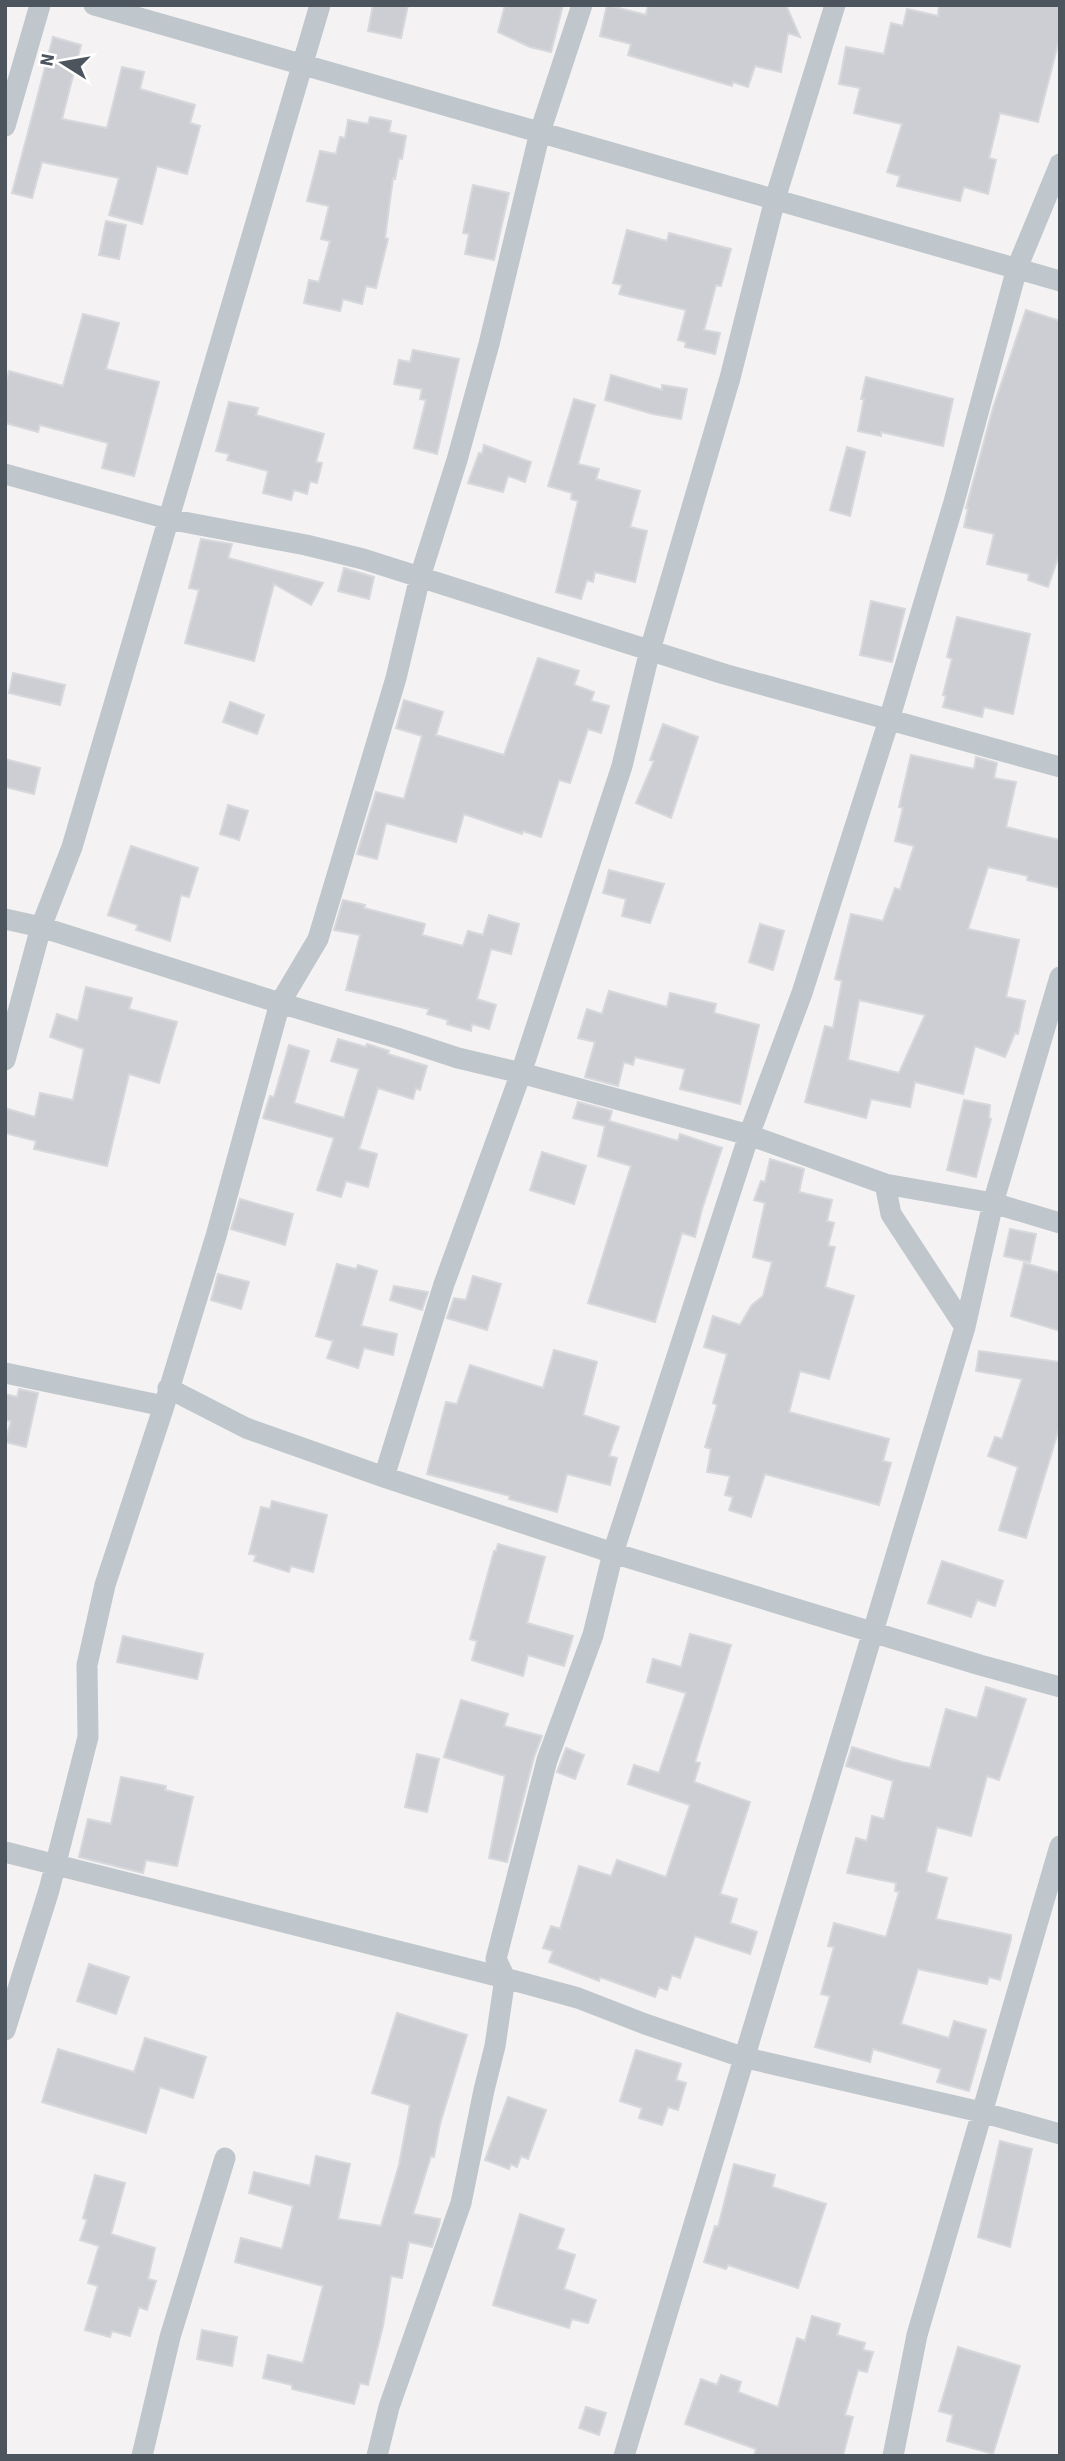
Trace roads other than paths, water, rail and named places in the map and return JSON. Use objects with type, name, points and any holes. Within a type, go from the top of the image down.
[{"type":"street","points":[[5,126],[40,5]]},
{"type":"street","points":[[94,5],[1060,281]]},
{"type":"street","points":[[5,1060],[41,928],[72,847],[320,5]]},
{"type":"street","points":[[5,2030],[55,1865],[88,1737],[87,1665],[105,1585],[216,1236],[280,1003],[318,939],[396,678],[420,577],[457,460],[489,344],[540,132],[582,5]]},
{"type":"street","points":[[384,1477],[444,1284],[521,1073],[622,766],[650,650],[730,378],[775,199],[835,5]]},
{"type":"street","points":[[377,2456],[389,2407],[461,2203],[495,2046],[505,1978],[496,1958],[547,1760],[593,1635],[613,1553],[749,1135],[802,993],[889,720],[954,502],[1017,268],[1060,164]]},
{"type":"street","points":[[5,474],[168,519],[306,545],[363,559],[724,674],[1060,767]]},
{"type":"street","points":[[5,919],[397,1038],[457,1059],[521,1073],[749,1135],[885,1184],[993,1203],[1060,1223]]},
{"type":"street","points":[[624,2456],[742,2057],[965,1327],[993,1203],[1060,977]]},
{"type":"street","points":[[885,1184],[891,1214],[965,1327]]},
{"type":"street","points":[[5,1373],[166,1397],[384,1477],[613,1553],[980,1665],[1060,1686]]},
{"type":"street","points":[[893,2456],[917,2335],[1060,1846]]},
{"type":"street","points":[[5,1852],[578,1998],[742,2057],[981,2112],[1060,2134]]},
{"type":"street","points":[[142,2456],[170,2337],[225,2158]]}]
